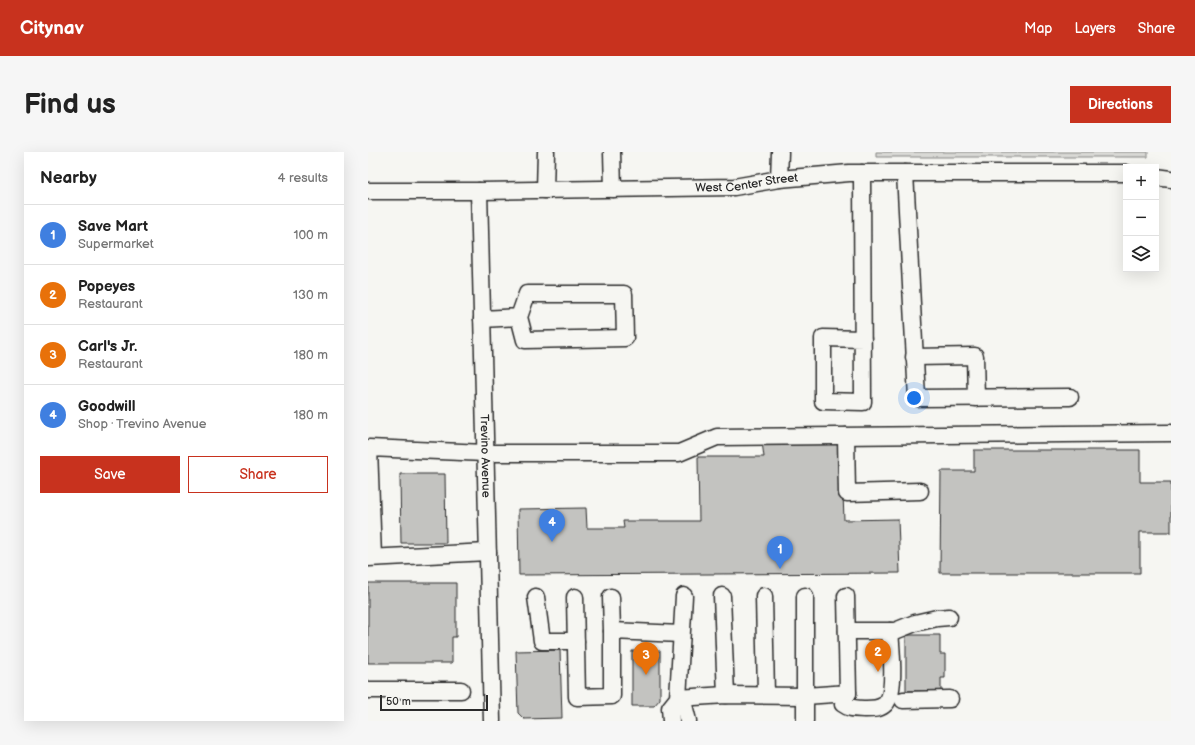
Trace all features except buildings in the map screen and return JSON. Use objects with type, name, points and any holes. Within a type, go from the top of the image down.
[{"type":"street","points":[[546,152],[546,190]]},
{"type":"street","points":[[612,152],[613,189]]},
{"type":"street","points":[[779,179],[780,152]]},
{"type":"street","name":"West Center Street","points":[[368,191],[479,191],[734,187],[779,179],[849,173],[1123,173]]},
{"type":"street","points":[[862,173],[863,339],[863,402],[823,401],[823,338],[863,339]]},
{"type":"street","points":[[905,173],[916,398],[1070,397]]},
{"type":"street","points":[[1159,177],[1171,179]]},
{"type":"street","name":"Trevino Avenue","points":[[479,191],[492,721]]},
{"type":"street","points":[[527,294],[624,294],[625,338],[525,340],[519,317],[527,294]]},
{"type":"street","points":[[482,319],[519,317]]},
{"type":"street","points":[[914,357],[975,356],[976,398]]},
{"type":"street","points":[[488,552],[370,558],[369,448],[485,453],[679,453],[717,437],[1171,433]]},
{"type":"street","points":[[846,436],[847,493],[920,491]]},
{"type":"street","points":[[670,721],[670,708],[678,698],[684,596]]},
{"type":"street","points":[[722,596],[726,695]]},
{"type":"street","points":[[764,596],[766,696]]},
{"type":"street","points":[[805,596],[805,721]]},
{"type":"street","points":[[846,596],[848,693],[843,704],[849,708],[878,709],[885,705],[890,697],[892,679],[890,630]]},
{"type":"street","points":[[536,597],[542,641],[576,641]]},
{"type":"street","points":[[575,597],[577,697],[612,696],[612,597]]},
{"type":"street","points":[[847,631],[895,630],[915,623],[937,618],[950,617]]},
{"type":"street","points":[[612,632],[681,634]]},
{"type":"street","points":[[368,690],[461,690]]},
{"type":"street","points":[[678,698],[726,695],[804,696],[848,693]]},
{"type":"street","points":[[678,698],[684,705],[688,721]]},
{"type":"street","points":[[903,700],[950,699]]},
{"type":"shaded area","points":[[876,152],[1148,152],[1148,157],[876,157]]},
{"type":"place","name":"Goodwill","points":[[552,542]]},
{"type":"place","name":"Save Mart","points":[[780,569]]},
{"type":"place","name":"Popeyes","points":[[878,672]]},
{"type":"place","name":"Carl's Jr.","points":[[646,675]]}]
